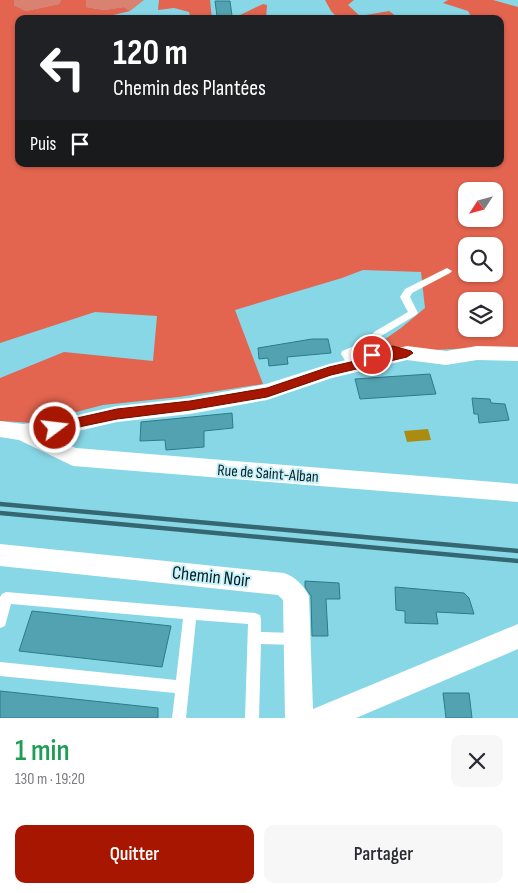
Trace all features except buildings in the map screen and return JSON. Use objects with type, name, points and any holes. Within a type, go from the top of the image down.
[{"type":"street","points":[[0,429],[23,432],[55,428],[117,414],[190,406],[267,392],[329,371],[407,353],[446,358],[477,354],[518,354]]},
{"type":"street","name":"Rue de Saint-Alban","points":[[23,432],[73,456],[518,493]]},
{"type":"street","name":"Chemin Noir","points":[[0,555],[284,584],[296,596],[300,718]]},
{"type":"street","points":[[323,718],[518,636]]},
{"type":"lane","points":[[407,353],[393,350],[358,359],[350,359],[346,354],[373,342],[377,334],[413,313],[405,297],[408,291],[447,271]]},
{"type":"lane","points":[[0,622],[6,598],[255,619],[252,718]]},
{"type":"lane","points":[[179,718],[190,614]]},
{"type":"lane","points":[[254,638],[297,639]]},
{"type":"lane","points":[[0,668],[183,687]]},
{"type":"shaded area","points":[[0,0],[14,0],[14,5],[26,11],[59,4],[61,0],[86,0],[86,7],[104,10],[124,7],[130,11],[113,15],[15,15],[15,167],[504,167],[504,15],[470,15],[468,11],[443,3],[448,0],[493,0],[518,7],[518,348],[384,352],[378,344],[425,308],[421,272],[363,270],[235,310],[263,384],[179,397],[103,405],[34,423],[0,421],[0,378],[64,352],[153,361],[157,316],[95,312],[0,343]]},
{"type":"shaded area","points":[[14,0],[61,0],[59,4],[26,11],[14,5]]},
{"type":"shaded area","points":[[86,0],[144,0],[130,11],[124,7],[104,10],[86,7]]},
{"type":"shaded area","points":[[159,0],[210,0],[212,15],[190,15],[189,12],[174,8],[158,10]]},
{"type":"shaded area","points":[[325,0],[354,0],[348,5],[359,15],[335,15]]},
{"type":"shaded area","points":[[263,4],[267,5],[266,15],[240,15]]},
{"type":"shaded area","points":[[389,11],[394,15],[366,15]]},
{"type":"shaded area","points":[[428,429],[431,440],[407,442],[404,431]]},
{"type":"railway","points":[[0,504],[518,551]]},
{"type":"railway","points":[[0,513],[518,561]]},
{"type":"route","points":[[55,428],[88,419],[117,414],[190,406],[267,392],[329,371],[407,353],[393,350],[372,355]]}]
